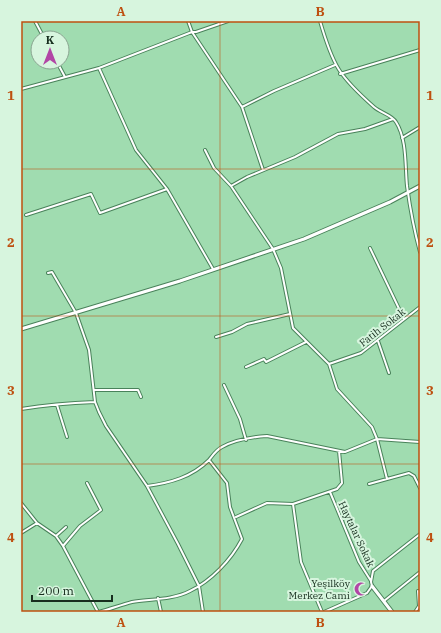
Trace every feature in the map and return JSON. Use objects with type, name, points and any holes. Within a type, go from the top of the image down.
[{"type":"street","points":[[35,21],[40,30]]},
{"type":"street","points":[[188,21],[192,32],[242,107],[263,170]]},
{"type":"street","points":[[21,89],[99,68],[192,32],[228,21]]},
{"type":"street","points":[[320,21],[335,65],[340,74],[381,113],[393,119],[397,123],[402,139],[408,193],[420,252]]},
{"type":"street","points":[[340,74],[420,50]]},
{"type":"street","points":[[242,107],[274,90],[335,65]]},
{"type":"street","points":[[99,68],[136,150],[167,189],[214,270]]},
{"type":"street","points":[[61,70],[65,77]]},
{"type":"street","points":[[231,186],[263,170],[295,157],[338,134],[366,129],[393,119]]},
{"type":"street","points":[[402,139],[420,128]]},
{"type":"street","points":[[205,150],[214,168],[231,186],[273,248],[281,268],[293,328],[329,364],[337,389],[372,427],[387,479]]},
{"type":"street","points":[[21,329],[214,270],[273,248],[304,239],[408,193],[420,186]]},
{"type":"street","points":[[26,214],[91,194],[100,213],[167,189]]},
{"type":"street","points":[[370,248],[404,319]]},
{"type":"street","points":[[48,273],[52,272],[76,313],[89,350],[95,390],[95,402],[106,426],[147,486],[199,586],[203,612]]},
{"type":"street","name":"Fatih Sokak","points":[[329,364],[361,353],[420,307]]},
{"type":"street","points":[[216,337],[259,320],[290,314]]},
{"type":"street","points":[[378,341],[389,373]]},
{"type":"street","points":[[246,367],[264,359],[266,362],[306,342]]},
{"type":"street","points":[[224,385],[240,419],[246,440]]},
{"type":"street","points":[[95,390],[138,390],[141,397]]},
{"type":"street","points":[[21,409],[49,404],[57,405],[95,402]]},
{"type":"street","points":[[57,405],[67,438]]},
{"type":"street","points":[[147,486],[166,484],[181,479],[209,460],[220,448],[246,440],[267,436],[345,452],[376,439],[420,442]]},
{"type":"street","points":[[235,518],[267,503],[293,504],[337,489],[342,483],[339,451]]},
{"type":"street","points":[[21,504],[37,523],[56,536],[99,612],[131,603],[181,594],[199,586],[225,564],[242,540],[230,507],[227,483],[209,460]]},
{"type":"street","points":[[368,484],[409,473],[414,476],[420,488]]},
{"type":"street","points":[[63,546],[80,526],[101,510],[87,483]]},
{"type":"street","name":"Haytalar Sokak","points":[[330,492],[359,562],[372,586]]},
{"type":"street","points":[[293,504],[301,562],[323,612],[367,593],[372,586],[392,612]]},
{"type":"street","points":[[21,533],[37,523]]},
{"type":"street","points":[[56,536],[66,527]]},
{"type":"street","points":[[371,582],[373,571],[420,534]]},
{"type":"street","points":[[384,601],[420,572]]},
{"type":"street","points":[[415,612],[420,606],[418,591]]},
{"type":"street","points":[[158,598],[161,612]]},
{"type":"place","name":"Yeşilköy Merkez Cami","points":[[361,589]]}]
